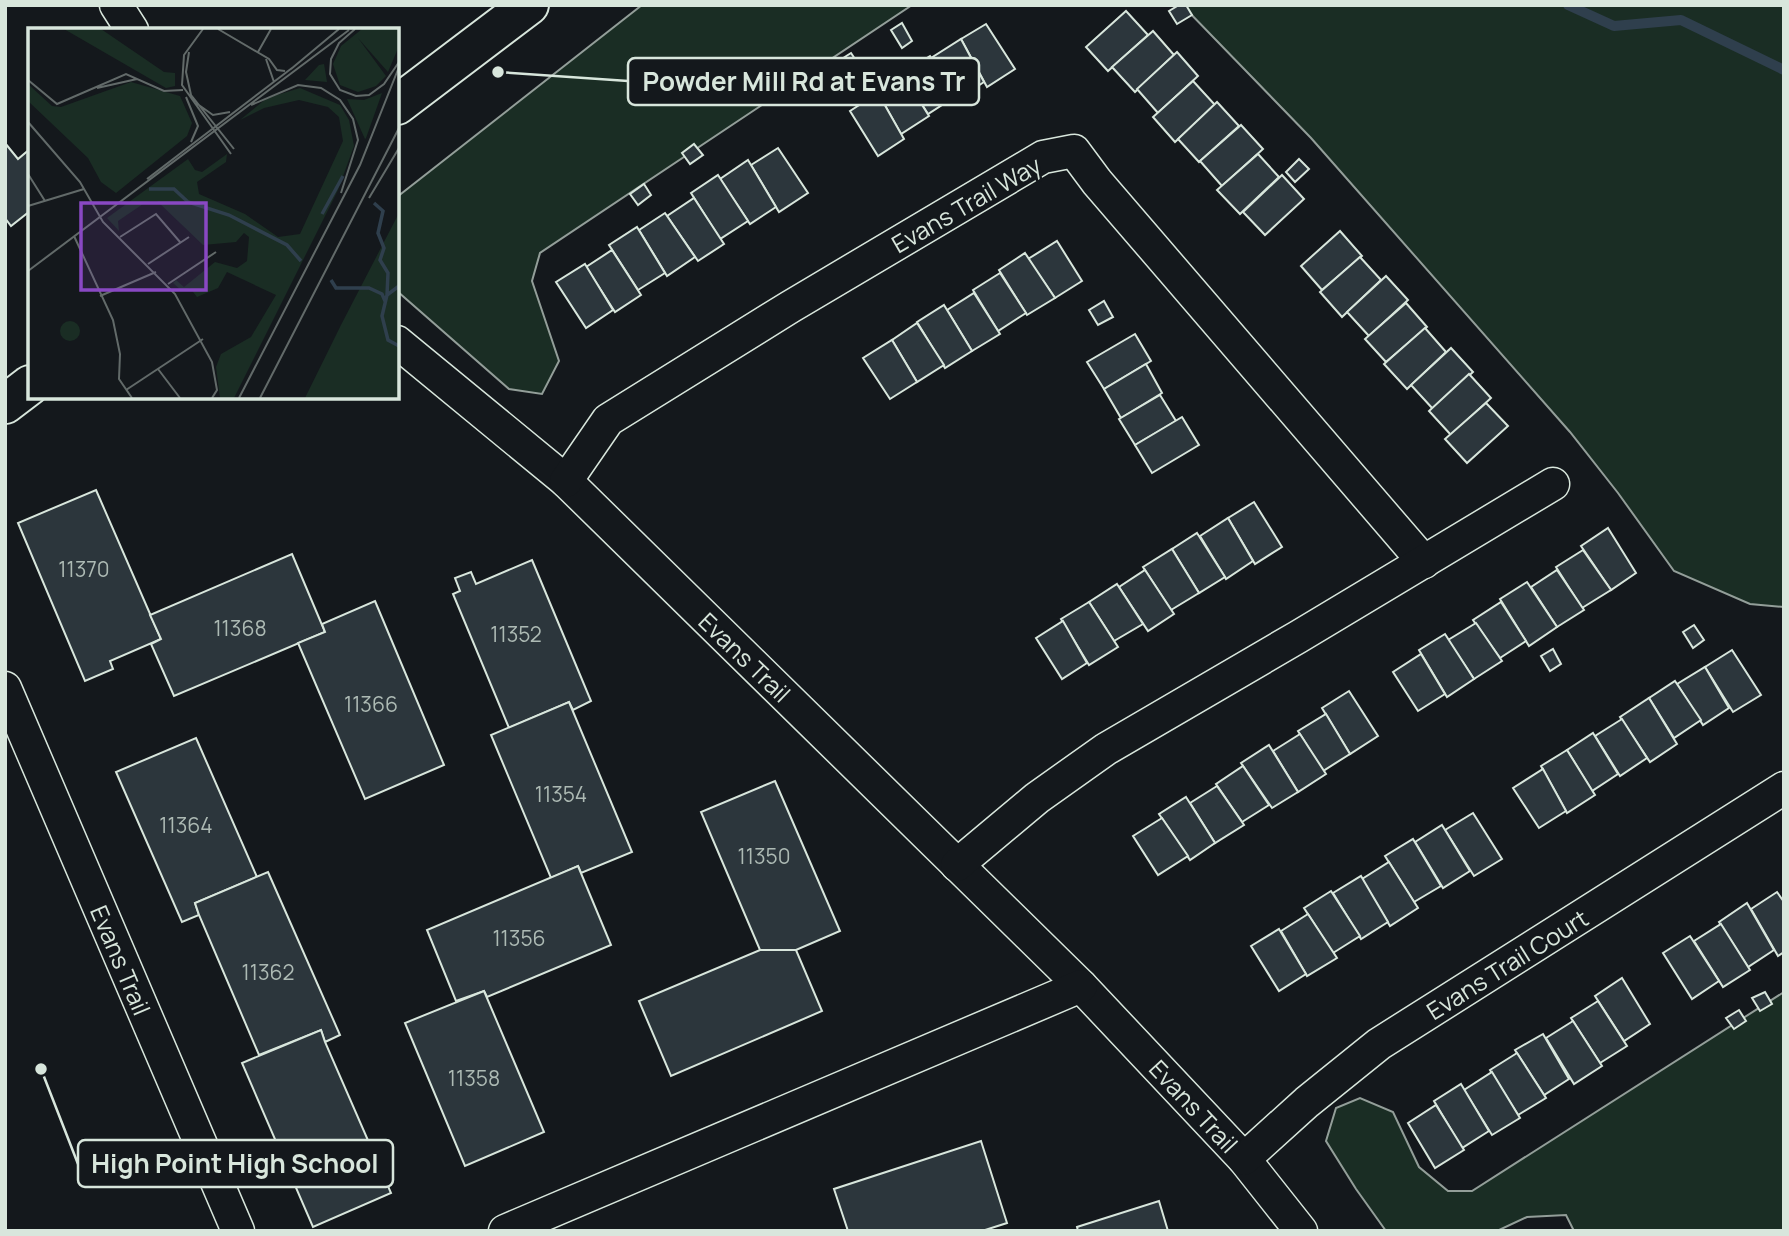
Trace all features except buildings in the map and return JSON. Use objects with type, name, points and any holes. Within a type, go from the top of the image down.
[{"type":"main road","points":[[399,103],[528,5]]},
{"type":"main road","points":[[5,404],[28,387]]},
{"type":"street","points":[[116,5],[131,28]]},
{"type":"street","name":"Evans Trail Way","points":[[566,481],[608,420],[790,307],[1043,157],[1074,151],[1115,203],[1424,562]]},
{"type":"street","name":"Evans Trail","points":[[399,344],[566,481],[1080,986],[1244,1159],[1301,1231]]},
{"type":"street","points":[[957,865],[1037,798],[1106,749],[1553,484]]},
{"type":"street","name":"Evans Trail","points":[[5,688],[238,1231]]},
{"type":"street","name":"Evans Trail Court","points":[[1244,1159],[1307,1102],[1379,1044],[1784,788]]},
{"type":"street","points":[[505,1231],[1080,986]]},
{"type":"green space","points":[[642,5],[912,5],[540,253],[532,281],[559,361],[542,394],[509,389],[399,293],[399,195]]},
{"type":"green space","points":[[1182,5],[1784,5],[1784,607],[1750,604],[1674,571],[1570,432],[1311,138]]},
{"type":"green space","points":[[1784,992],[1784,1231],[1574,1231],[1566,1215],[1527,1217],[1497,1231],[1386,1231],[1326,1141],[1336,1108],[1360,1098],[1393,1112],[1419,1167],[1448,1191],[1472,1191]]},
{"type":"waterway","points":[[1568,5],[1614,26],[1681,20],[1784,70]]},
{"type":"place","name":"Powder Mill Rd at Evans Tr","points":[[498,72]]},
{"type":"place","name":"High Point High School","points":[[41,1069]]}]
